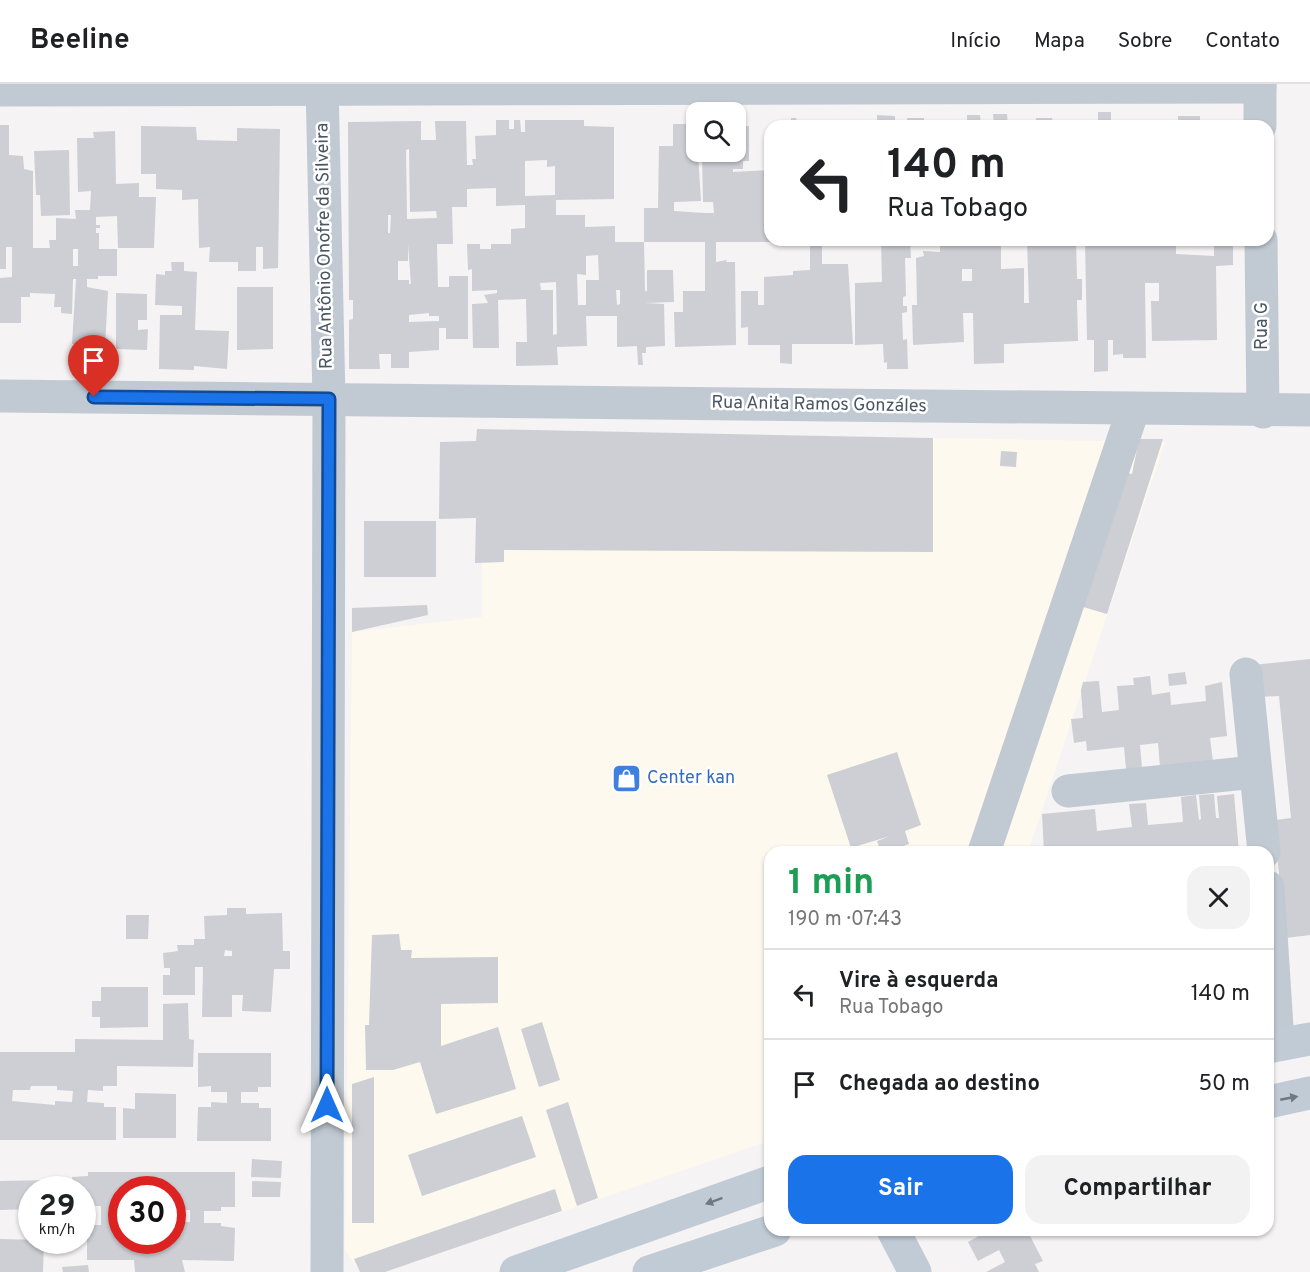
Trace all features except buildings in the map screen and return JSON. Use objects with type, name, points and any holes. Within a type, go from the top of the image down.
[{"type":"main road","points":[[1274,1045],[1310,1039]]},
{"type":"main road","points":[[1274,1101],[1310,1094]]},
{"type":"main road","points":[[516,1272],[764,1184]]},
{"type":"main road","points":[[649,1272],[764,1234]]},
{"type":"main road","points":[[896,1236],[915,1272]]},
{"type":"street","points":[[0,90],[322,87],[1260,86],[1260,120]]},
{"type":"street","name":"Rua Antônio Onofre da Silveira","points":[[322,87],[329,399],[327,1272]]},
{"type":"street","name":"Rua G","points":[[1261,246],[1263,412]]},
{"type":"street","name":"Rua Anita Ramos Gonzáles","points":[[0,396],[1263,412],[1310,410]]},
{"type":"street","points":[[986,846],[1133,410]]},
{"type":"street","points":[[1246,674],[1263,846]]},
{"type":"street","points":[[1068,790],[1255,772]]},
{"type":"street","points":[[1274,980],[1277,1027],[1274,1036]]},
{"type":"shaded area","points":[[482,430],[1165,442],[1030,846],[764,846],[764,1143],[386,1272],[360,1272],[345,1250],[352,632],[482,617]]},
{"type":"place","name":"Center kan","points":[[626,778]]},
{"type":"route","points":[[94,397],[329,399],[327,1105]]}]
